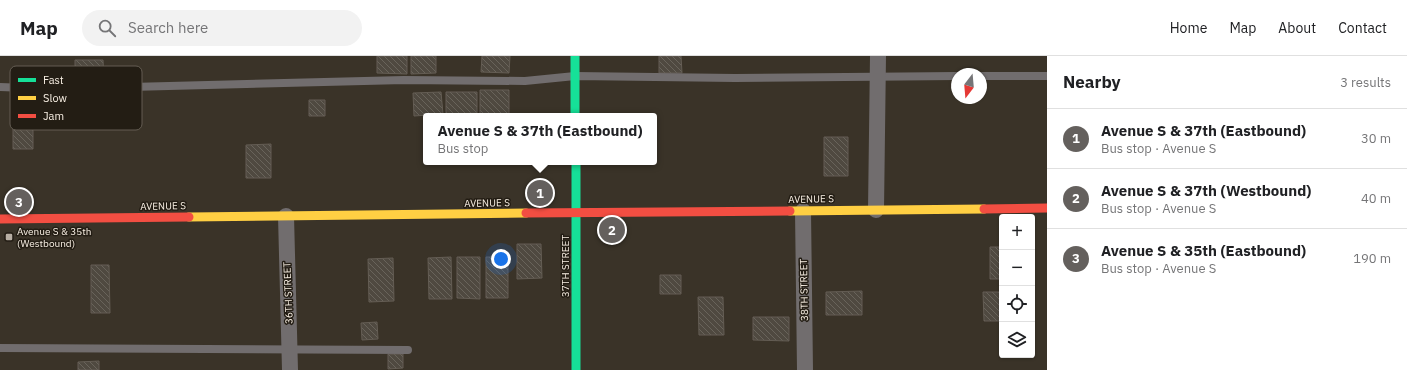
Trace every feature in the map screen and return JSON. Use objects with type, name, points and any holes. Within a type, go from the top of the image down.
[{"type":"main road","points":[[575,56],[575,113]]},
{"type":"main road","name":"37TH STREET","points":[[576,165],[576,370]]},
{"type":"main road","name":"AVENUE S","points":[[0,219],[1047,208]]},
{"type":"street","points":[[876,210],[878,56]]},
{"type":"street","name":"38TH STREET","points":[[803,210],[805,370]]},
{"type":"street","name":"36TH STREET","points":[[286,216],[290,370]]},
{"type":"lane","points":[[142,87],[404,80],[524,80],[575,76],[735,78],[951,76]]},
{"type":"lane","points":[[987,76],[1047,76]]},
{"type":"lane","points":[[0,87],[10,87]]},
{"type":"lane","points":[[0,348],[408,350]]},
{"type":"building","points":[[377,56],[407,56],[407,74],[377,73]]},
{"type":"building","points":[[411,56],[436,56],[436,73],[411,74]]},
{"type":"building","points":[[482,56],[510,56],[509,73],[481,72]]},
{"type":"building","points":[[659,56],[681,56],[682,73],[659,73]]},
{"type":"building","points":[[75,60],[103,60],[103,66],[75,66]]},
{"type":"building","points":[[480,90],[509,90],[509,113],[480,113]]},
{"type":"building","points":[[441,92],[443,113],[423,113],[423,115],[414,116],[413,93]]},
{"type":"building","points":[[446,92],[477,92],[477,113],[446,113]]},
{"type":"building","points":[[309,100],[325,100],[325,116],[309,116]]},
{"type":"building","points":[[13,130],[33,130],[33,149],[13,149]]},
{"type":"building","points":[[824,137],[848,137],[848,176],[824,176]]},
{"type":"building","points":[[271,144],[271,178],[246,178],[246,145]]},
{"type":"building","points":[[517,244],[541,244],[542,278],[517,279]]},
{"type":"building","points":[[990,247],[999,247],[999,279],[990,279]]},
{"type":"building","points":[[451,257],[452,299],[429,299],[428,258]]},
{"type":"building","points":[[457,257],[480,257],[480,299],[457,298]]},
{"type":"building","points":[[486,257],[508,257],[508,298],[486,298]]},
{"type":"building","points":[[393,258],[394,301],[369,302],[368,259]]},
{"type":"building","points":[[91,265],[109,265],[110,313],[91,313]]},
{"type":"building","points":[[660,275],[681,275],[681,294],[660,294]]},
{"type":"building","points":[[862,291],[862,315],[826,315],[826,292]]},
{"type":"building","points":[[983,292],[999,292],[999,321],[984,321]]},
{"type":"building","points":[[698,297],[723,297],[724,335],[699,335]]},
{"type":"building","points":[[753,317],[789,317],[789,341],[753,340]]},
{"type":"building","points":[[377,322],[378,339],[362,340],[361,323]]},
{"type":"building","points":[[388,354],[403,354],[403,368],[388,369]]},
{"type":"building","points":[[99,361],[99,370],[78,370],[78,362]]},
{"type":"traffic: fast","points":[[575,56],[575,113]]},
{"type":"traffic: fast","points":[[576,165],[576,370]]},
{"type":"traffic: slow","points":[[790,211],[984,209]]},
{"type":"traffic: slow","points":[[189,217],[526,213]]},
{"type":"traffic: jam","points":[[984,209],[1047,208]]},
{"type":"traffic: jam","points":[[526,213],[790,211]]},
{"type":"traffic: jam","points":[[0,219],[189,217]]},
{"type":"place","name":"Avenue S & 37th (Eastbound)","points":[[540,193]]},
{"type":"place","name":"Avenue S & 35th (Eastbound)","points":[[19,202]]},
{"type":"place","name":"Avenue S & 37th (Westbound)","points":[[612,230]]},
{"type":"place","name":"Avenue S & 35th (Westbound)","points":[[9,237]]}]
